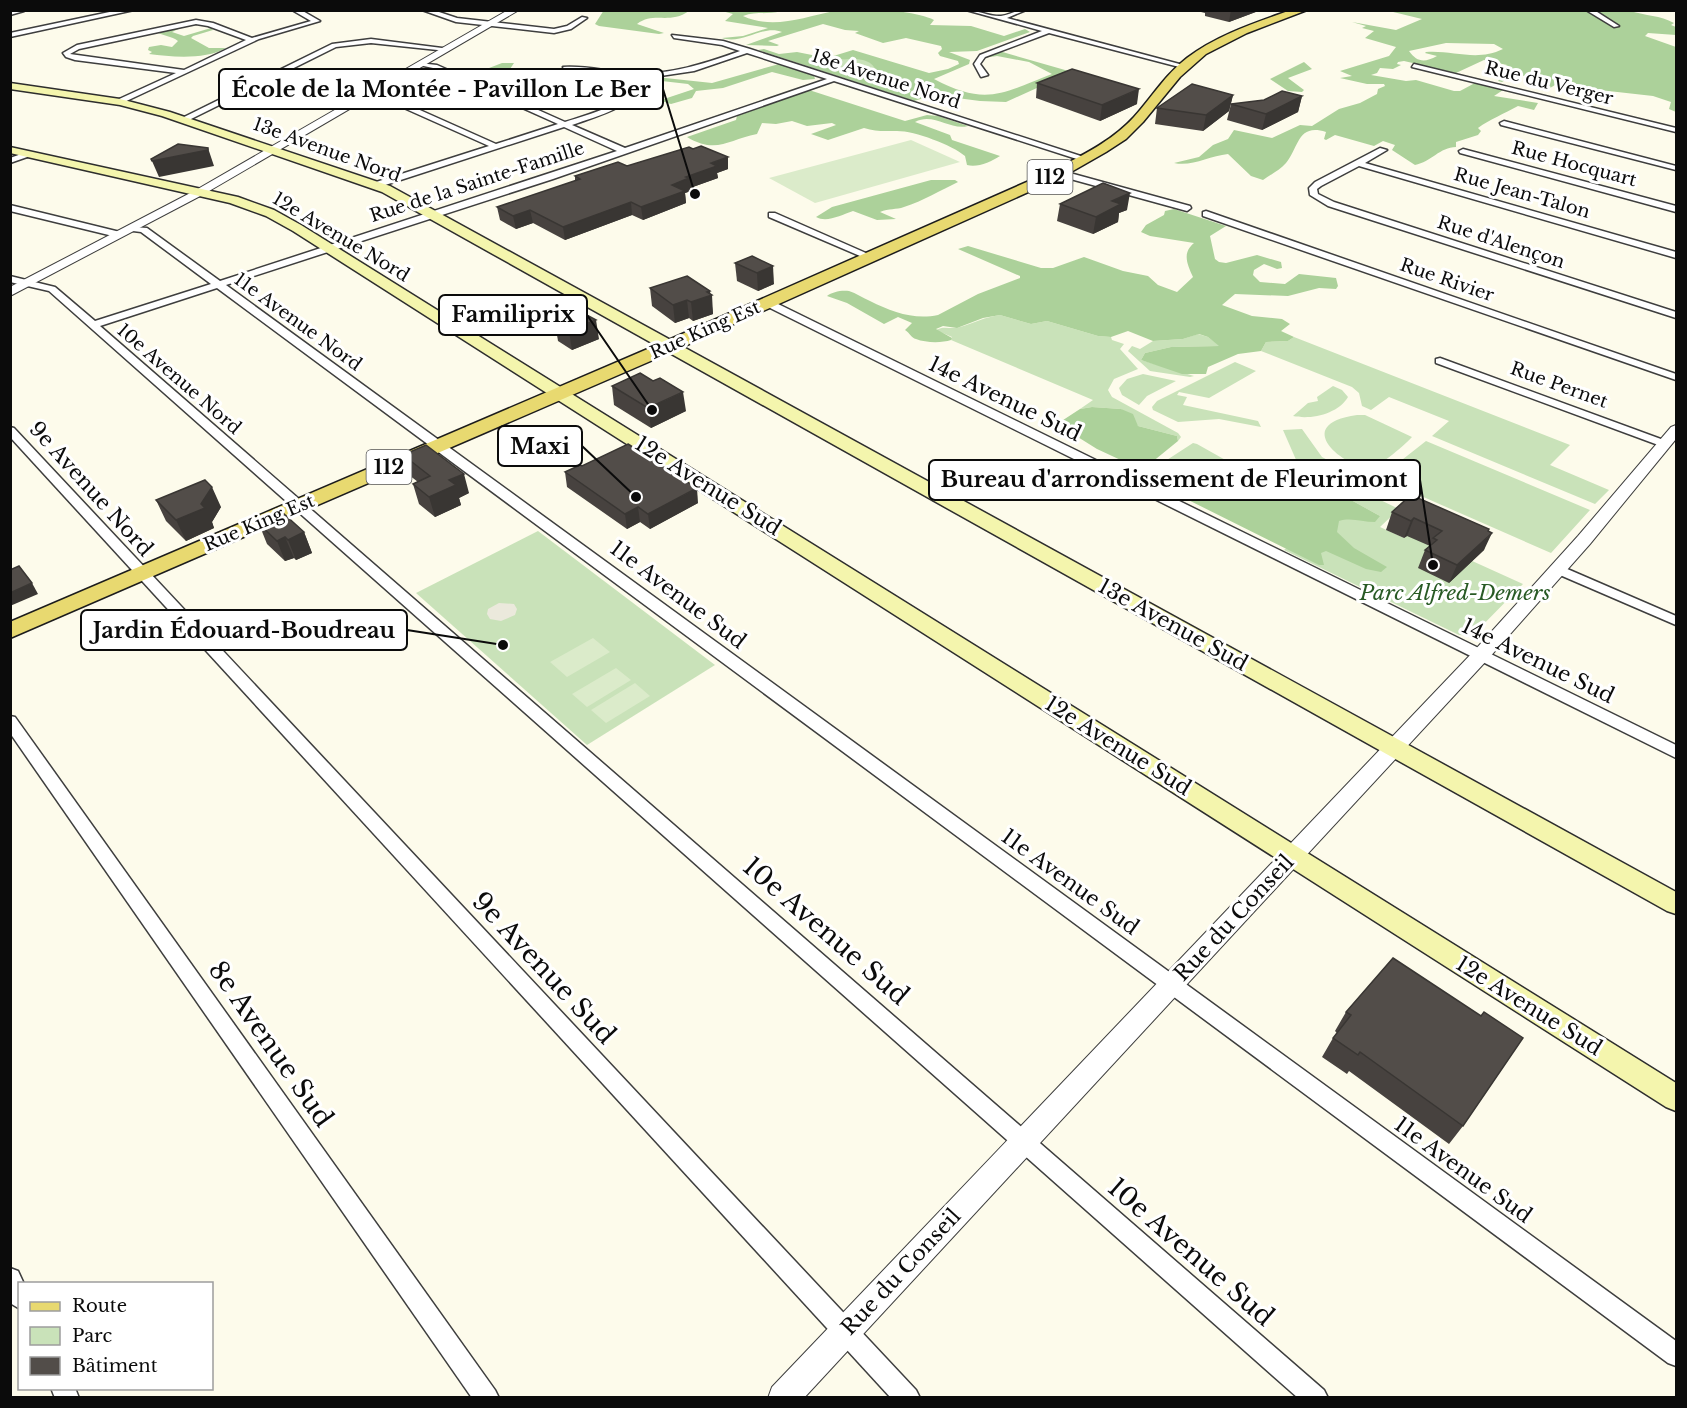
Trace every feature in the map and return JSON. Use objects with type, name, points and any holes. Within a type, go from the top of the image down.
[{"type":"main road","name":"Rue King Est","points":[[10,632],[670,346],[1059,173],[1086,159],[1128,130],[1183,66],[1203,51],[1231,36],[1302,10]]},
{"type":"main road","name":"13e Avenue Nord","points":[[10,86],[120,102],[184,119],[376,184],[670,346]]},
{"type":"main road","name":"12e Avenue Nord","points":[[10,150],[234,200],[270,213],[561,393]]},
{"type":"main road","name":"13e Avenue Sud","points":[[670,346],[1677,904]]},
{"type":"main road","name":"12e Avenue Sud","points":[[561,393],[1677,1098]]},
{"type":"street","points":[[10,13],[22,10]]},
{"type":"street","points":[[10,35],[131,10]]},
{"type":"street","points":[[120,102],[253,40],[317,21],[295,10]]},
{"type":"street","points":[[425,10],[456,20],[559,31],[569,28],[584,18]]},
{"type":"street","points":[[10,294],[100,246],[117,234],[200,192],[515,10]]},
{"type":"street","points":[[969,10],[1183,66]]},
{"type":"street","points":[[998,19],[1023,10]]},
{"type":"street","points":[[1589,10],[1616,26]]},
{"type":"street","points":[[186,72],[75,58],[66,53],[77,47],[196,22],[210,24],[231,34],[253,40]]},
{"type":"street","points":[[984,75],[977,64],[982,56],[1046,32]]},
{"type":"street","name":"18e Avenue Nord","points":[[674,36],[710,40],[748,50],[1086,159]]},
{"type":"street","points":[[184,119],[334,45],[371,40],[447,49]]},
{"type":"street","points":[[565,68],[644,76],[692,70],[748,50]]},
{"type":"street","points":[[421,64],[435,66],[624,151]]},
{"type":"street","name":"Rue du Verger","points":[[1414,66],[1677,130]]},
{"type":"street","points":[[376,184],[498,147],[621,104],[633,94],[644,76]]},
{"type":"street","name":"Rue de la Sainte-Famille","points":[[93,325],[624,151],[836,78]]},
{"type":"street","points":[[372,92],[498,147]]},
{"type":"street","points":[[1504,123],[1677,168]]},
{"type":"street","points":[[1358,163],[1383,150]]},
{"type":"street","name":"Rue Hocquart","points":[[1463,152],[1677,209]]},
{"type":"street","points":[[10,161],[27,154]]},
{"type":"street","name":"Rue d'Alençon","points":[[1358,163],[1313,188],[1312,192],[1317,198],[1337,206],[1677,315]]},
{"type":"street","name":"Rue Jean-Talon","points":[[1358,163],[1677,255]]},
{"type":"street","points":[[1059,173],[1187,208]]},
{"type":"street","points":[[10,208],[117,234]]},
{"type":"street","name":"Rue Rivier","points":[[1206,214],[1677,377]]},
{"type":"street","points":[[772,215],[870,258]]},
{"type":"street","points":[[100,246],[136,229],[146,221]]},
{"type":"street","name":"11e Avenue Nord","points":[[136,229],[144,230],[438,446]]},
{"type":"street","name":"10e Avenue Nord","points":[[10,279],[49,287],[299,506]]},
{"type":"street","name":"14e Avenue Sud","points":[[768,303],[1677,752]]},
{"type":"street","name":"Rue Pernet","points":[[1440,361],[1671,437]]},
{"type":"street","name":"9e Avenue Nord","points":[[10,430],[142,574]]},
{"type":"street","name":"Rue du Conseil","points":[[783,1398],[1481,655],[1671,437]]},
{"type":"street","name":"11e Avenue Sud","points":[[438,446],[1677,1355]]},
{"type":"street","name":"10e Avenue Sud","points":[[299,506],[1316,1398]]},
{"type":"street","points":[[1558,569],[1677,621]]},
{"type":"street","name":"9e Avenue Sud","points":[[142,574],[908,1398]]},
{"type":"street","name":"8e Avenue Sud","points":[[10,721],[487,1398]]},
{"type":"street","points":[[10,1279],[18,1294]]},
{"type":"green space","points":[[604,10],[689,11],[675,17],[649,18],[637,24],[664,33],[659,34],[599,26],[595,24]]},
{"type":"green space","points":[[885,10],[934,20],[930,25],[971,26],[1004,36],[1025,29],[1030,32],[977,51],[949,52],[970,60],[969,64],[934,79],[981,95],[1006,91],[1052,74],[1029,62],[997,56],[983,58],[999,51],[1072,72],[1006,102],[934,95],[914,101],[758,50],[764,49],[779,54],[797,52],[827,58],[853,50],[929,73],[959,64],[958,61],[940,56],[938,53],[942,49],[941,46],[906,38],[883,43],[855,33],[859,31],[823,24],[768,41],[779,45],[777,46],[746,45],[782,32],[775,30],[738,39],[722,38],[743,36],[768,28],[725,21],[733,14],[722,11],[781,11],[743,16],[754,20],[777,22],[834,11]],"holes":[[[849,59],[870,63],[878,73],[860,76],[819,62]]]},
{"type":"green space","points":[[1389,11],[1630,11],[1663,18],[1674,23],[1671,25],[1676,27],[1676,35],[1648,33],[1645,36],[1676,47],[1676,112],[1669,109],[1671,102],[1653,96],[1555,85],[1545,91],[1541,90],[1545,87],[1536,79],[1525,76],[1498,81],[1504,74],[1501,69],[1507,65],[1484,60],[1456,73],[1404,61],[1398,62],[1397,64],[1401,65],[1393,69],[1380,68],[1377,73],[1371,75],[1406,81],[1416,80],[1454,91],[1460,91],[1475,83],[1503,90],[1494,96],[1538,103],[1534,110],[1518,106],[1492,119],[1478,128],[1481,131],[1478,135],[1456,142],[1456,147],[1445,149],[1415,165],[1392,150],[1395,145],[1383,141],[1374,146],[1335,135],[1326,140],[1324,139],[1326,132],[1316,130],[1304,134],[1286,163],[1263,180],[1251,176],[1228,154],[1187,164],[1174,163],[1199,157],[1213,145],[1228,139],[1234,130],[1272,138],[1300,125],[1312,126],[1339,109],[1360,103],[1377,94],[1378,89],[1385,86],[1384,84],[1367,84],[1340,78],[1352,76],[1340,71],[1389,56],[1396,47],[1365,38],[1374,31],[1352,22],[1396,30],[1422,19]],"holes":[[[1446,43],[1494,44],[1503,49],[1484,55],[1426,52],[1437,56],[1428,60],[1418,59],[1409,51]]]},
{"type":"green space","points":[[187,25],[172,32],[184,36],[211,28],[213,30],[191,38],[209,48],[226,48],[198,56],[178,57],[149,54],[152,52],[148,50],[149,47],[161,45],[172,47],[178,41],[155,31]]},
{"type":"green space","points":[[853,56],[925,79],[890,91],[819,68]]},
{"type":"green space","points":[[1304,62],[1312,69],[1288,78],[1304,90],[1302,92],[1288,91],[1270,79]]},
{"type":"green space","points":[[502,63],[514,63],[506,75],[508,76],[531,77],[549,73],[529,80],[533,83],[603,92],[625,91],[616,100],[613,95],[545,89],[514,97],[512,96],[531,90],[506,83],[511,80],[491,73],[471,75]]},
{"type":"green space","points":[[779,64],[814,76],[815,79],[803,80],[772,72],[723,88],[696,91],[692,98],[671,104],[652,98],[631,103],[642,92],[664,99],[694,89],[688,84],[653,80],[656,77],[712,83]]},
{"type":"green space","points":[[809,90],[905,121],[927,115],[938,116],[968,126],[955,126],[929,119],[915,122],[950,135],[952,140],[1000,156],[984,164],[967,165],[965,156],[951,147],[905,132],[864,128],[828,140],[811,134],[836,125],[832,123],[807,126],[792,121],[776,124],[762,123],[757,134],[715,145],[707,145],[687,137]]},
{"type":"green space","points":[[911,140],[960,162],[815,203],[769,178]]},
{"type":"green space","points":[[931,180],[958,182],[911,205],[880,212],[896,219],[877,220],[853,211],[829,219],[816,217],[832,207]]},
{"type":"green space","points":[[1174,209],[1226,226],[1210,236],[1215,259],[1219,262],[1226,263],[1257,255],[1281,262],[1282,268],[1277,269],[1264,264],[1254,270],[1253,275],[1260,282],[1285,284],[1299,274],[1336,278],[1338,286],[1336,289],[1319,288],[1288,296],[1235,294],[1222,305],[1252,316],[1282,319],[1290,324],[1281,331],[1294,337],[1288,341],[1266,342],[1261,351],[1238,354],[1208,367],[1206,374],[1182,374],[1141,360],[1145,353],[1171,347],[1219,346],[1208,337],[1199,334],[1183,339],[1153,341],[1128,331],[1111,337],[1098,336],[1047,321],[1031,324],[1000,315],[983,318],[957,328],[943,326],[936,329],[952,338],[951,340],[929,342],[914,338],[905,330],[912,323],[898,317],[884,324],[847,303],[827,296],[831,293],[849,291],[895,312],[912,316],[929,316],[938,315],[978,294],[1020,278],[1020,276],[958,249],[968,246],[1041,268],[1053,268],[1084,257],[1123,271],[1148,276],[1158,285],[1177,292],[1193,277],[1187,255],[1194,243],[1150,236],[1141,232],[1146,225],[1164,215],[1165,211]]},
{"type":"green space","points":[[1000,315],[1031,324],[1047,321],[1098,336],[1111,337],[1112,340],[1124,344],[1120,349],[1138,369],[1114,379],[1108,390],[1112,397],[1178,433],[1181,437],[1178,441],[1177,436],[1138,426],[1121,409],[1092,407],[1080,409],[1093,400],[951,340],[952,337],[936,330],[960,327]]},
{"type":"green space","points":[[1198,334],[1208,337],[1220,346],[1171,347],[1145,353],[1141,360],[1194,376],[1190,377],[1150,371],[1128,351],[1132,346],[1140,349],[1153,341],[1183,339]]},
{"type":"green space","points":[[1294,337],[1570,445],[1550,465],[1609,490],[1595,504],[1432,436],[1449,421],[1389,397],[1371,410],[1362,406],[1359,393],[1352,387],[1261,351],[1266,342],[1288,341]]},
{"type":"green space","points":[[1235,362],[1256,371],[1209,398],[1179,392],[1177,395],[1187,397],[1183,405],[1258,421],[1261,427],[1219,419],[1178,422],[1153,410],[1152,407],[1157,401]]},
{"type":"green space","points":[[1143,374],[1176,381],[1147,396],[1139,405],[1122,395],[1119,388],[1127,379]]},
{"type":"green space","points":[[1333,386],[1342,390],[1348,397],[1338,408],[1316,416],[1293,416],[1308,403],[1318,401],[1317,397]]},
{"type":"green space","points":[[1092,407],[1121,409],[1133,414],[1138,426],[1177,436],[1178,441],[1146,467],[1140,469],[1097,449],[1057,424],[1080,409]]},
{"type":"green space","points":[[1365,415],[1412,437],[1375,467],[1362,467],[1339,455],[1325,437],[1326,428],[1336,420]]},
{"type":"green space","points":[[1302,429],[1322,457],[1355,475],[1350,487],[1341,495],[1333,490],[1342,482],[1311,468],[1312,466],[1297,462],[1283,430]]},
{"type":"green space","name":"Parc Alfred-Demers","points":[[1426,441],[1590,510],[1551,553],[1387,481],[1370,495],[1399,509],[1380,527],[1404,538],[1417,536],[1523,584],[1472,636],[1459,635],[1284,550],[1336,507],[1380,516],[1351,500]]},
{"type":"green space","points":[[1193,443],[1275,488],[1258,487],[1246,497],[1225,497],[1163,468],[1153,469]]},
{"type":"green space","points":[[1263,461],[1273,462],[1333,490],[1380,516],[1375,522],[1339,521],[1337,532],[1354,548],[1387,567],[1381,572],[1366,569],[1326,551],[1321,553],[1324,565],[1319,565],[1142,477],[1143,471],[1163,468],[1225,497],[1246,497],[1258,487],[1284,489],[1292,487],[1265,471]]},
{"type":"green space","points":[[538,531],[715,665],[587,745],[416,593]]},
{"type":"green space","points":[[593,638],[610,652],[567,677],[550,662]]},
{"type":"green space","points":[[616,668],[631,680],[587,707],[572,694]]},
{"type":"green space","points":[[635,683],[650,696],[606,723],[591,710]]},
{"type":"shaded area","points":[[499,603],[514,604],[517,609],[515,615],[501,621],[490,619],[487,614],[488,609]]},
{"type":"building","points":[[1072,69],[1139,89],[1102,105],[1037,83]]},
{"type":"building","points":[[1192,84],[1233,95],[1206,115],[1157,108]]},
{"type":"building","points":[[1282,91],[1302,96],[1266,114],[1231,104],[1264,100]]},
{"type":"building","points":[[178,144],[208,148],[208,150],[152,161],[151,159]]},
{"type":"building","points":[[701,146],[728,157],[711,163],[717,166],[686,177],[689,178],[672,185],[685,191],[641,207],[631,202],[563,227],[530,210],[513,216],[497,207],[580,179],[575,176],[618,162],[627,166],[689,147],[693,149]]},
{"type":"building","points":[[1103,183],[1130,193],[1112,201],[1121,204],[1096,217],[1060,204]]},
{"type":"building","points":[[752,256],[773,266],[757,273],[735,263]]},
{"type":"building","points":[[687,276],[710,291],[707,292],[712,295],[673,305],[650,288]]},
{"type":"building","points":[[581,312],[596,320],[569,331],[555,323]]},
{"type":"building","points":[[640,373],[653,381],[660,378],[683,392],[648,408],[612,386]]},
{"type":"building","points":[[628,444],[697,488],[648,514],[638,507],[625,514],[565,472]]},
{"type":"building","points":[[426,445],[464,474],[449,480],[456,485],[429,497],[413,484],[430,476],[403,455]]},
{"type":"building","points":[[205,480],[212,487],[201,504],[205,508],[176,520],[156,500]]},
{"type":"building","points":[[1411,495],[1489,529],[1488,531],[1492,533],[1457,565],[1425,550],[1437,540],[1433,538],[1442,531],[1414,518],[1411,521],[1392,512]]},
{"type":"building","points":[[283,513],[304,532],[288,540],[285,537],[277,541],[259,524]]},
{"type":"building","points":[[19,566],[32,583],[10,593],[10,570]]},
{"type":"building","points":[[1393,958],[1481,1016],[1484,1012],[1523,1038],[1463,1126],[1360,1052],[1358,1055],[1333,1038],[1351,1015],[1346,1012]]},
{"type":"place","name":"École de la Montée - Pavillon Le Ber","points":[[695,194]]},
{"type":"place","name":"Familiprix","points":[[652,410]]},
{"type":"place","name":"Maxi","points":[[636,497]]},
{"type":"place","name":"Bureau d'arrondissement de Fleurimont","points":[[1433,565]]},
{"type":"place","name":"Jardin Édouard-Boudreau","points":[[503,645]]}]
